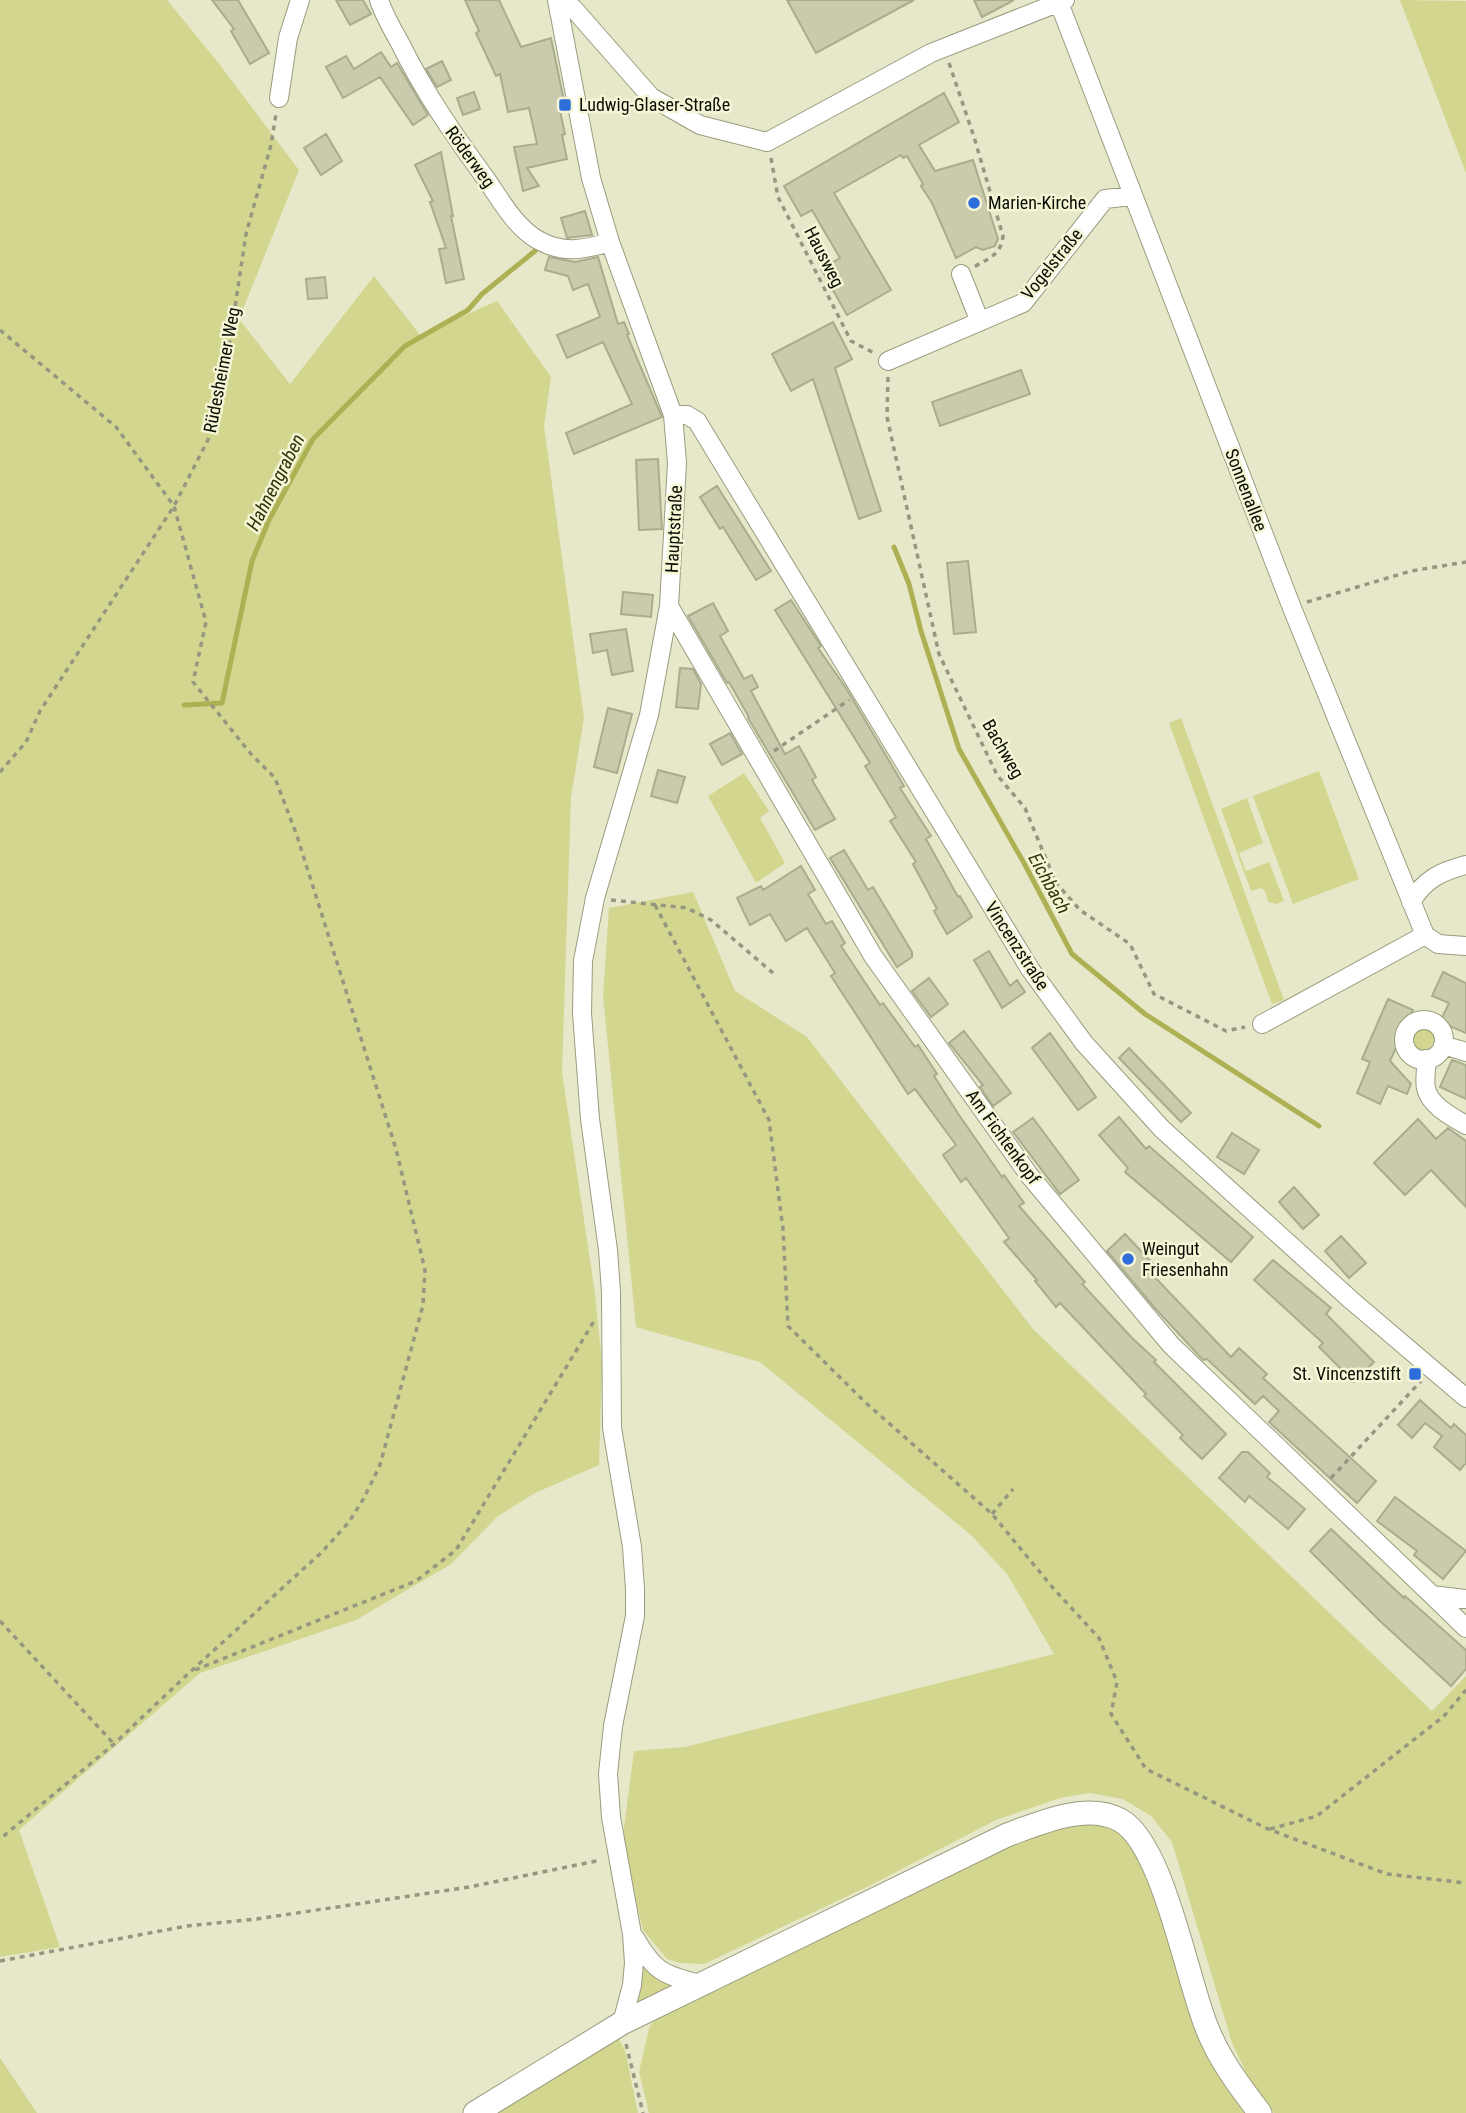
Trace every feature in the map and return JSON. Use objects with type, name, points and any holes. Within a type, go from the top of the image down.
[{"type":"main road","points":[[475,2113],[622,2023],[700,1984],[1007,1835],[1046,1820],[1092,1813],[1108,1815],[1122,1821],[1140,1839],[1155,1867],[1207,2028],[1227,2068],[1260,2113]]},
{"type":"street","points":[[279,98],[288,38],[300,0]]},
{"type":"street","name":"Röderweg","points":[[379,0],[413,69],[445,123],[515,219],[536,239],[569,251],[610,242]]},
{"type":"street","points":[[558,6],[573,8],[651,97],[700,125],[767,142],[943,48],[1060,1]]},
{"type":"street","name":"Sonnenallee","points":[[1060,1],[1132,197],[1292,608],[1425,935]]},
{"type":"street","name":"Hauptstraße","points":[[558,6],[591,178],[610,242],[673,415],[677,463],[669,606],[649,715],[595,898],[583,961],[586,1064],[611,1292],[612,1428],[632,1547],[635,1589],[635,1616],[612,1726],[608,1774],[611,1817],[632,1934]]},
{"type":"street","name":"Vogelstraße","points":[[888,361],[1023,303],[1105,199],[1132,197]]},
{"type":"street","points":[[961,274],[980,322]]},
{"type":"street","name":"Vincenzstraße","points":[[673,415],[687,415],[697,421],[1030,969],[1084,1043],[1162,1129],[1350,1300],[1466,1398]]},
{"type":"street","name":"Am Fichtenkopf","points":[[669,606],[873,956],[1029,1175],[1171,1345],[1466,1628]]},
{"type":"street","points":[[1411,902],[1421,886],[1438,875],[1466,865]]},
{"type":"street","points":[[1262,1024],[1425,935],[1438,944],[1466,946]]},
{"type":"street","points":[[1422,1020],[1434,1023],[1442,1032],[1443,1045],[1437,1055],[1426,1059],[1414,1057],[1406,1048],[1405,1036],[1411,1025],[1422,1020]]},
{"type":"street","points":[[1443,1045],[1466,1052]]},
{"type":"street","points":[[1426,1059],[1425,1086],[1429,1097],[1466,1125]]},
{"type":"street","points":[[1432,1595],[1466,1599]]},
{"type":"street","points":[[632,1934],[648,1961],[660,1970],[669,1976],[700,1984]]},
{"type":"street","points":[[622,2023],[632,1985],[632,1934]]},
{"type":"path","points":[[943,48],[974,138],[1003,236],[1002,246],[997,254],[961,274]]},
{"type":"path","name":"Rüdesheimer Weg","points":[[0,772],[26,742],[40,711],[174,506],[211,435],[227,360],[246,234],[271,145],[279,98]]},
{"type":"path","name":"Hausweg","points":[[767,142],[778,197],[851,341],[888,361]]},
{"type":"path","points":[[0,330],[116,427],[174,506],[206,622],[193,682],[251,754],[275,778],[297,836],[396,1149],[425,1270],[423,1305],[380,1465],[349,1522],[322,1552],[114,1744],[0,1839]]},
{"type":"path","name":"Bachweg","points":[[888,361],[887,417],[939,654],[997,775],[1025,808],[1056,883],[1080,910],[1130,944],[1154,994],[1226,1031],[1262,1024]]},
{"type":"path","points":[[1292,608],[1411,571],[1466,562]]},
{"type":"path","points":[[760,761],[862,691]]},
{"type":"path","points":[[595,898],[687,908],[711,920],[773,973]]},
{"type":"path","points":[[655,905],[769,1120],[783,1229],[788,1326],[866,1403],[992,1514],[1099,1637],[1117,1682],[1111,1714],[1146,1769],[1268,1829],[1387,1874],[1466,1883]]},
{"type":"path","points":[[190,1672],[416,1581],[456,1550],[611,1292]]},
{"type":"path","points":[[1322,1488],[1411,1390]]},
{"type":"path","points":[[992,1514],[1013,1489]]},
{"type":"path","points":[[0,1621],[114,1744]]},
{"type":"path","points":[[1268,1829],[1317,1816],[1444,1716],[1466,1690]]},
{"type":"path","points":[[0,1961],[187,1926],[257,1919],[469,1887],[617,1857]]},
{"type":"path","points":[[622,2023],[643,2113]]},
{"type":"green space","points":[[0,0],[167,0],[220,65],[299,170],[239,319],[290,384],[374,276],[420,335],[497,301],[551,377],[544,426],[584,718],[571,797],[562,1072],[595,1294],[602,1363],[599,1465],[535,1493],[498,1516],[451,1564],[356,1620],[200,1673],[19,1830],[60,1947],[0,1957]]},
{"type":"green space","points":[[1400,0],[1466,1],[1466,173]]},
{"type":"green space","points":[[1181,718],[1284,1000],[1272,1004],[1169,723]]},
{"type":"green space","points":[[1319,771],[1359,879],[1293,904],[1253,796]]},
{"type":"green space","points":[[744,773],[769,811],[760,818],[785,863],[756,883],[708,796]]},
{"type":"green space","points":[[1247,798],[1263,843],[1239,853],[1246,871],[1269,862],[1284,901],[1276,904],[1268,902],[1265,891],[1261,888],[1251,891],[1221,809]]},
{"type":"green space","points":[[693,892],[735,991],[807,1037],[1033,1329],[1432,1711],[1466,1676],[1466,2113],[1274,2113],[1254,2089],[1232,2043],[1172,1842],[1151,1816],[1123,1799],[1089,1793],[1060,1798],[996,1820],[869,1886],[704,1964],[680,1963],[667,1959],[643,1930],[622,1843],[634,1751],[685,1747],[1054,1654],[1007,1574],[971,1535],[760,1362],[636,1327],[603,996],[609,908]]},
{"type":"green space","points":[[1423,1028],[1431,1031],[1434,1039],[1431,1047],[1423,1050],[1415,1047],[1412,1039],[1415,1031]]},
{"type":"green space","points":[[1094,1821],[1121,1832],[1138,1848],[1208,2051],[1223,2083],[1245,2113],[649,2113],[639,2072],[649,2028],[660,2012],[1006,1842],[1047,1829]]},
{"type":"green space","points":[[643,1968],[655,1977],[676,1985],[636,2004]]},
{"type":"green space","points":[[618,2038],[625,2050],[638,2113],[486,2113]]},
{"type":"green space","points":[[0,2058],[37,2113],[0,2113]]},
{"type":"building","points":[[212,0],[238,0],[269,53],[250,64],[231,31],[234,29]]},
{"type":"building","points":[[336,0],[363,0],[371,14],[350,25]]},
{"type":"building","points":[[465,0],[499,0],[521,47],[551,38],[564,101],[558,102],[567,159],[527,168],[539,186],[523,191],[514,147],[537,144],[529,108],[508,112],[500,74],[496,76],[476,33],[479,31]]},
{"type":"building","points":[[787,0],[914,0],[816,53]]},
{"type":"building","points":[[974,0],[1014,0],[982,17]]},
{"type":"building","points":[[381,52],[391,67],[397,63],[428,115],[413,125],[380,77],[343,98],[326,67],[346,56],[354,69]]},
{"type":"building","points":[[442,61],[451,80],[437,87],[426,69]]},
{"type":"building","points":[[474,92],[480,109],[463,115],[457,98]]},
{"type":"building","points":[[944,93],[959,122],[919,145],[935,171],[973,160],[998,239],[995,246],[983,250],[976,247],[956,258],[932,203],[921,186],[923,184],[907,156],[903,158],[901,155],[834,193],[891,290],[847,315],[821,269],[840,258],[812,210],[801,216],[784,186]]},
{"type":"building","points":[[326,134],[342,161],[321,175],[304,148]]},
{"type":"building","points":[[441,152],[464,279],[446,283],[439,249],[446,248],[430,202],[433,201],[415,165]]},
{"type":"building","points":[[585,211],[592,235],[567,238],[561,218]]},
{"type":"building","points":[[549,257],[575,262],[598,257],[618,324],[624,322],[662,417],[574,454],[566,433],[632,404],[603,342],[567,358],[557,335],[600,317],[588,284],[573,290],[568,276],[545,270]]},
{"type":"building","points":[[325,277],[327,298],[308,299],[306,279]]},
{"type":"building","points":[[833,322],[852,359],[835,368],[881,511],[859,519],[813,379],[791,391],[772,354]]},
{"type":"building","points":[[1021,370],[1030,394],[940,426],[932,402]]},
{"type":"building","points":[[658,459],[662,529],[639,530],[636,460]]},
{"type":"building","points":[[717,486],[771,571],[756,580],[723,527],[720,529],[700,497]]},
{"type":"building","points":[[968,561],[976,632],[954,634],[947,563]]},
{"type":"building","points":[[623,592],[653,595],[651,617],[621,614]]},
{"type":"building","points":[[791,600],[904,786],[900,788],[931,836],[926,839],[972,917],[947,934],[913,864],[916,862],[890,821],[896,817],[865,766],[870,763],[775,610]]},
{"type":"building","points":[[713,603],[728,631],[720,636],[744,679],[752,675],[758,687],[751,691],[785,754],[799,746],[816,777],[812,780],[835,819],[815,830],[688,616]]},
{"type":"building","points":[[626,629],[633,671],[612,675],[607,650],[593,653],[590,634]]},
{"type":"building","points":[[680,668],[693,669],[701,684],[698,709],[676,707]]},
{"type":"building","points":[[608,708],[632,714],[617,773],[594,767]]},
{"type":"building","points":[[730,733],[742,754],[722,765],[710,744]]},
{"type":"building","points":[[658,770],[685,777],[677,803],[651,796]]},
{"type":"building","points":[[844,850],[868,890],[873,887],[912,952],[912,957],[897,967],[830,858]]},
{"type":"building","points":[[801,866],[815,890],[808,894],[826,924],[832,921],[845,943],[841,946],[880,1005],[883,1003],[915,1047],[918,1045],[959,1115],[1002,1177],[1004,1175],[1024,1203],[1019,1206],[1085,1282],[1082,1284],[1226,1434],[1202,1459],[1180,1438],[1183,1435],[1144,1396],[1146,1394],[1060,1303],[1056,1307],[1004,1242],[1009,1238],[966,1178],[961,1182],[943,1155],[956,1145],[915,1089],[908,1094],[831,976],[835,973],[807,928],[786,941],[770,914],[750,925],[737,898],[761,886],[763,890]]},
{"type":"building","points":[[989,951],[1010,986],[1017,980],[1025,992],[1002,1008],[974,960]]},
{"type":"building","points":[[1443,972],[1466,983],[1466,1033],[1440,1022],[1449,1003],[1432,996]]},
{"type":"building","points":[[929,978],[948,1004],[931,1017],[912,991]]},
{"type":"building","points":[[1388,999],[1413,1010],[1390,1061],[1411,1084],[1407,1094],[1388,1086],[1380,1104],[1357,1093],[1370,1062],[1362,1059]]},
{"type":"building","points":[[964,1031],[1011,1093],[993,1106],[980,1087],[983,1085],[949,1043]]},
{"type":"building","points":[[1050,1033],[1096,1097],[1078,1110],[1032,1048]]},
{"type":"building","points":[[1129,1048],[1191,1113],[1181,1122],[1119,1058]]},
{"type":"building","points":[[1452,1060],[1466,1065],[1466,1099],[1440,1087]]},
{"type":"building","points":[[1119,1117],[1146,1149],[1149,1146],[1253,1237],[1231,1262],[1125,1172],[1128,1168],[1099,1135]]},
{"type":"building","points":[[1033,1118],[1079,1180],[1060,1194],[1013,1132]]},
{"type":"building","points":[[1418,1119],[1436,1139],[1448,1128],[1466,1141],[1466,1207],[1431,1170],[1405,1195],[1374,1163]]},
{"type":"building","points":[[1232,1133],[1259,1150],[1244,1174],[1217,1157]]},
{"type":"building","points":[[1294,1187],[1319,1215],[1303,1229],[1279,1202]]},
{"type":"building","points":[[1125,1234],[1153,1264],[1147,1269],[1231,1357],[1239,1348],[1267,1374],[1263,1378],[1376,1481],[1357,1503],[1269,1422],[1279,1411],[1263,1396],[1255,1404],[1207,1359],[1203,1360],[1154,1307],[1107,1251]]},
{"type":"building","points":[[1341,1236],[1366,1263],[1349,1278],[1325,1251]]},
{"type":"building","points":[[1273,1260],[1331,1308],[1326,1314],[1374,1362],[1354,1382],[1319,1347],[1323,1343],[1254,1280]]},
{"type":"building","points":[[1420,1400],[1451,1428],[1454,1424],[1466,1435],[1466,1463],[1460,1470],[1434,1447],[1442,1436],[1425,1423],[1412,1438],[1398,1425]]},
{"type":"building","points":[[1242,1452],[1248,1452],[1270,1473],[1267,1477],[1305,1509],[1288,1529],[1249,1496],[1245,1502],[1219,1478]]},
{"type":"building","points":[[1395,1497],[1466,1551],[1443,1579],[1414,1555],[1417,1551],[1377,1521]]},
{"type":"building","points":[[1331,1529],[1404,1598],[1405,1596],[1466,1650],[1466,1669],[1451,1686],[1380,1621],[1310,1551]]},
{"type":"waterway","name":"Hahnengraben","points":[[184,705],[222,703],[252,561],[269,520],[313,439],[405,346],[468,310],[482,294],[535,251]]},
{"type":"waterway","name":"Eichbach","points":[[894,547],[909,584],[921,631],[959,749],[1072,954],[1145,1014],[1319,1126]]},
{"type":"place","name":"Ludwig-Glaser-Straße","points":[[565,105]]},
{"type":"place","name":"Marien-Kirche","points":[[974,203]]},
{"type":"place","name":"Weingut Friesenhahn","points":[[1128,1259]]},
{"type":"place","name":"St. Vincenzstift","points":[[1415,1374]]}]
